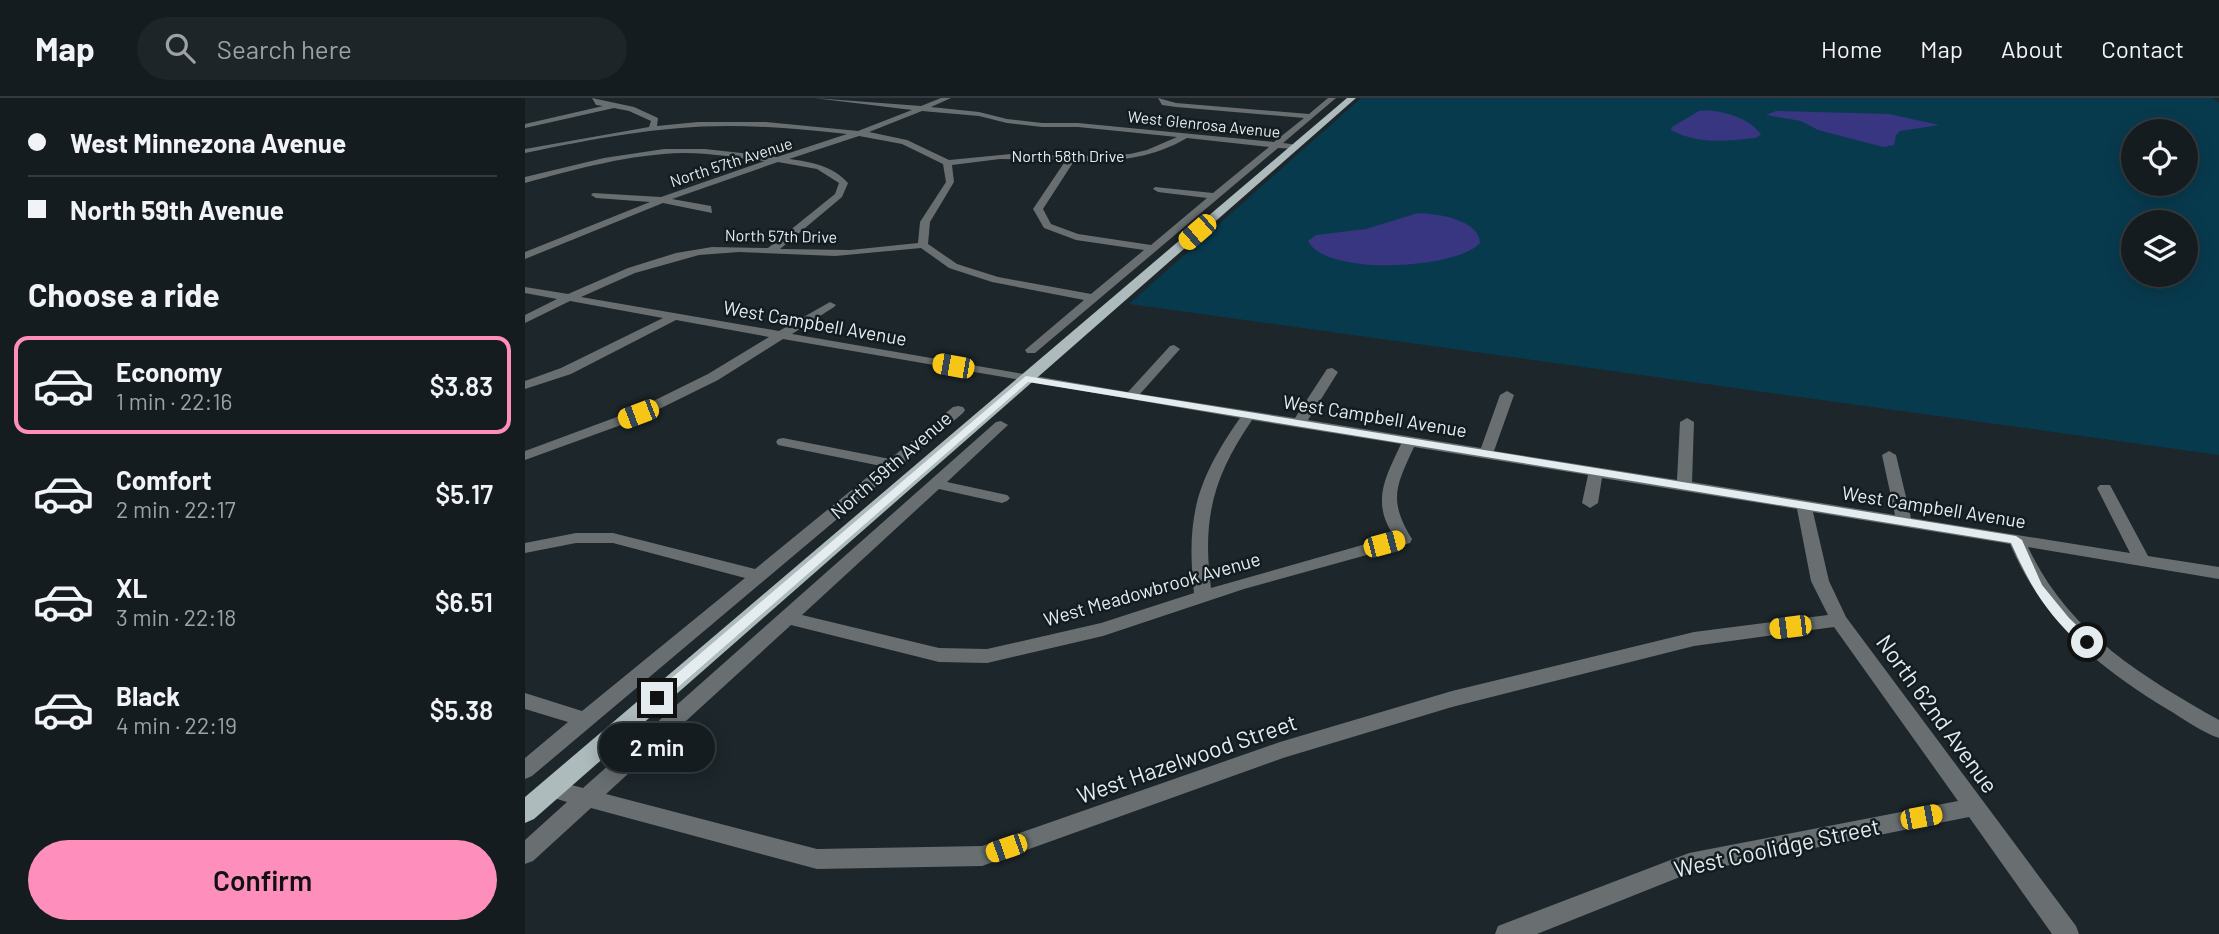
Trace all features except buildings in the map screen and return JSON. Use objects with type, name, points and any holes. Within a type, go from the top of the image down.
[{"type":"main road","name":"North 59th Avenue","points":[[525,812],[1352,98]]},
{"type":"street","points":[[596,98],[599,103],[643,113],[655,120],[652,128]]},
{"type":"street","name":"West Glenrosa Avenue","points":[[818,98],[1042,125],[1078,125],[1295,147]]},
{"type":"street","name":"North 57th Avenue","points":[[525,256],[660,200],[860,133],[947,98]]},
{"type":"street","points":[[1162,98],[1162,102],[1170,104],[1310,116]]},
{"type":"street","points":[[1031,349],[1332,98]]},
{"type":"street","points":[[525,127],[613,106]]},
{"type":"street","points":[[525,151],[652,128],[760,124],[860,133],[911,142],[930,150],[947,163],[950,182],[925,222],[923,246],[953,266],[996,280],[1093,298]]},
{"type":"street","name":"North 58th Drive","points":[[947,163],[1002,156],[1108,159],[1164,148],[1185,136]]},
{"type":"street","points":[[525,180],[627,156],[682,151],[780,161],[820,167],[837,174],[844,183],[838,195],[772,250]]},
{"type":"street","points":[[1071,159],[1038,209],[1047,226],[1076,237],[1153,248]]},
{"type":"street","points":[[1157,189],[1216,196]]},
{"type":"street","points":[[596,195],[660,200],[708,208],[709,211]]},
{"type":"street","name":"North 57th Drive","points":[[525,319],[666,259],[699,252],[736,248],[806,253],[857,253],[923,246]]},
{"type":"street","name":"West Campbell Avenue","points":[[525,290],[1026,379],[2219,573]]},
{"type":"street","points":[[525,456],[638,414],[713,377],[830,305]]},
{"type":"street","points":[[525,385],[566,371],[672,318]]},
{"type":"street","points":[[1131,396],[1174,349]]},
{"type":"street","points":[[1299,423],[1332,372]]},
{"type":"street","points":[[1486,454],[1507,395]]},
{"type":"street","name":"North 59th Avenue","points":[[525,771],[958,410]]},
{"type":"street","points":[[1203,596],[1198,531],[1206,488],[1228,444],[1249,415]]},
{"type":"street","points":[[1684,487],[1688,422]]},
{"type":"street","points":[[525,854],[1001,425]]},
{"type":"street","name":"West Meadowbrook Avenue","points":[[787,618],[939,654],[987,656],[1103,629],[1203,596],[1404,539],[1390,515],[1391,493],[1395,474],[1410,441]]},
{"type":"street","points":[[783,442],[893,464]]},
{"type":"street","points":[[1889,455],[1904,522]]},
{"type":"street","points":[[1590,503],[1596,472]]},
{"type":"street","points":[[935,484],[1002,498]]},
{"type":"street","points":[[2105,488],[2142,560]]},
{"type":"street","name":"North 62nd Avenue","points":[[1804,505],[1819,581],[1839,620],[2067,934]]},
{"type":"street","points":[[525,548],[576,538],[613,538],[759,576]]},
{"type":"street","points":[[2016,540],[2037,587],[2064,622],[2141,685],[2219,730]]},
{"type":"street","name":"West Hazelwood Street","points":[[552,789],[817,859],[982,856],[1280,750],[1452,699],[1694,639],[1839,620]]},
{"type":"street","points":[[525,701],[585,720]]},
{"type":"street","name":"West Coolidge Street","points":[[1507,934],[1689,863],[1973,807]]},
{"type":"shaded area","points":[[1361,98],[2213,98],[2219,103],[2219,455],[1129,304]]},
{"type":"shaded area","points":[[1699,111],[1715,111],[1742,119],[1761,135],[1755,138],[1712,141],[1692,138],[1671,130]]},
{"type":"shaded area","points":[[1776,111],[1889,114],[1939,125],[1900,131],[1896,135],[1894,145],[1883,147],[1818,130],[1801,121],[1766,115]]},
{"type":"shaded area","points":[[1418,213],[1465,223],[1473,228],[1480,243],[1467,252],[1446,259],[1392,265],[1339,260],[1320,252],[1308,241],[1316,235],[1366,229]]},
{"type":"route","points":[[657,698],[1026,379],[2016,540],[2037,587],[2064,622],[2087,642]]}]
